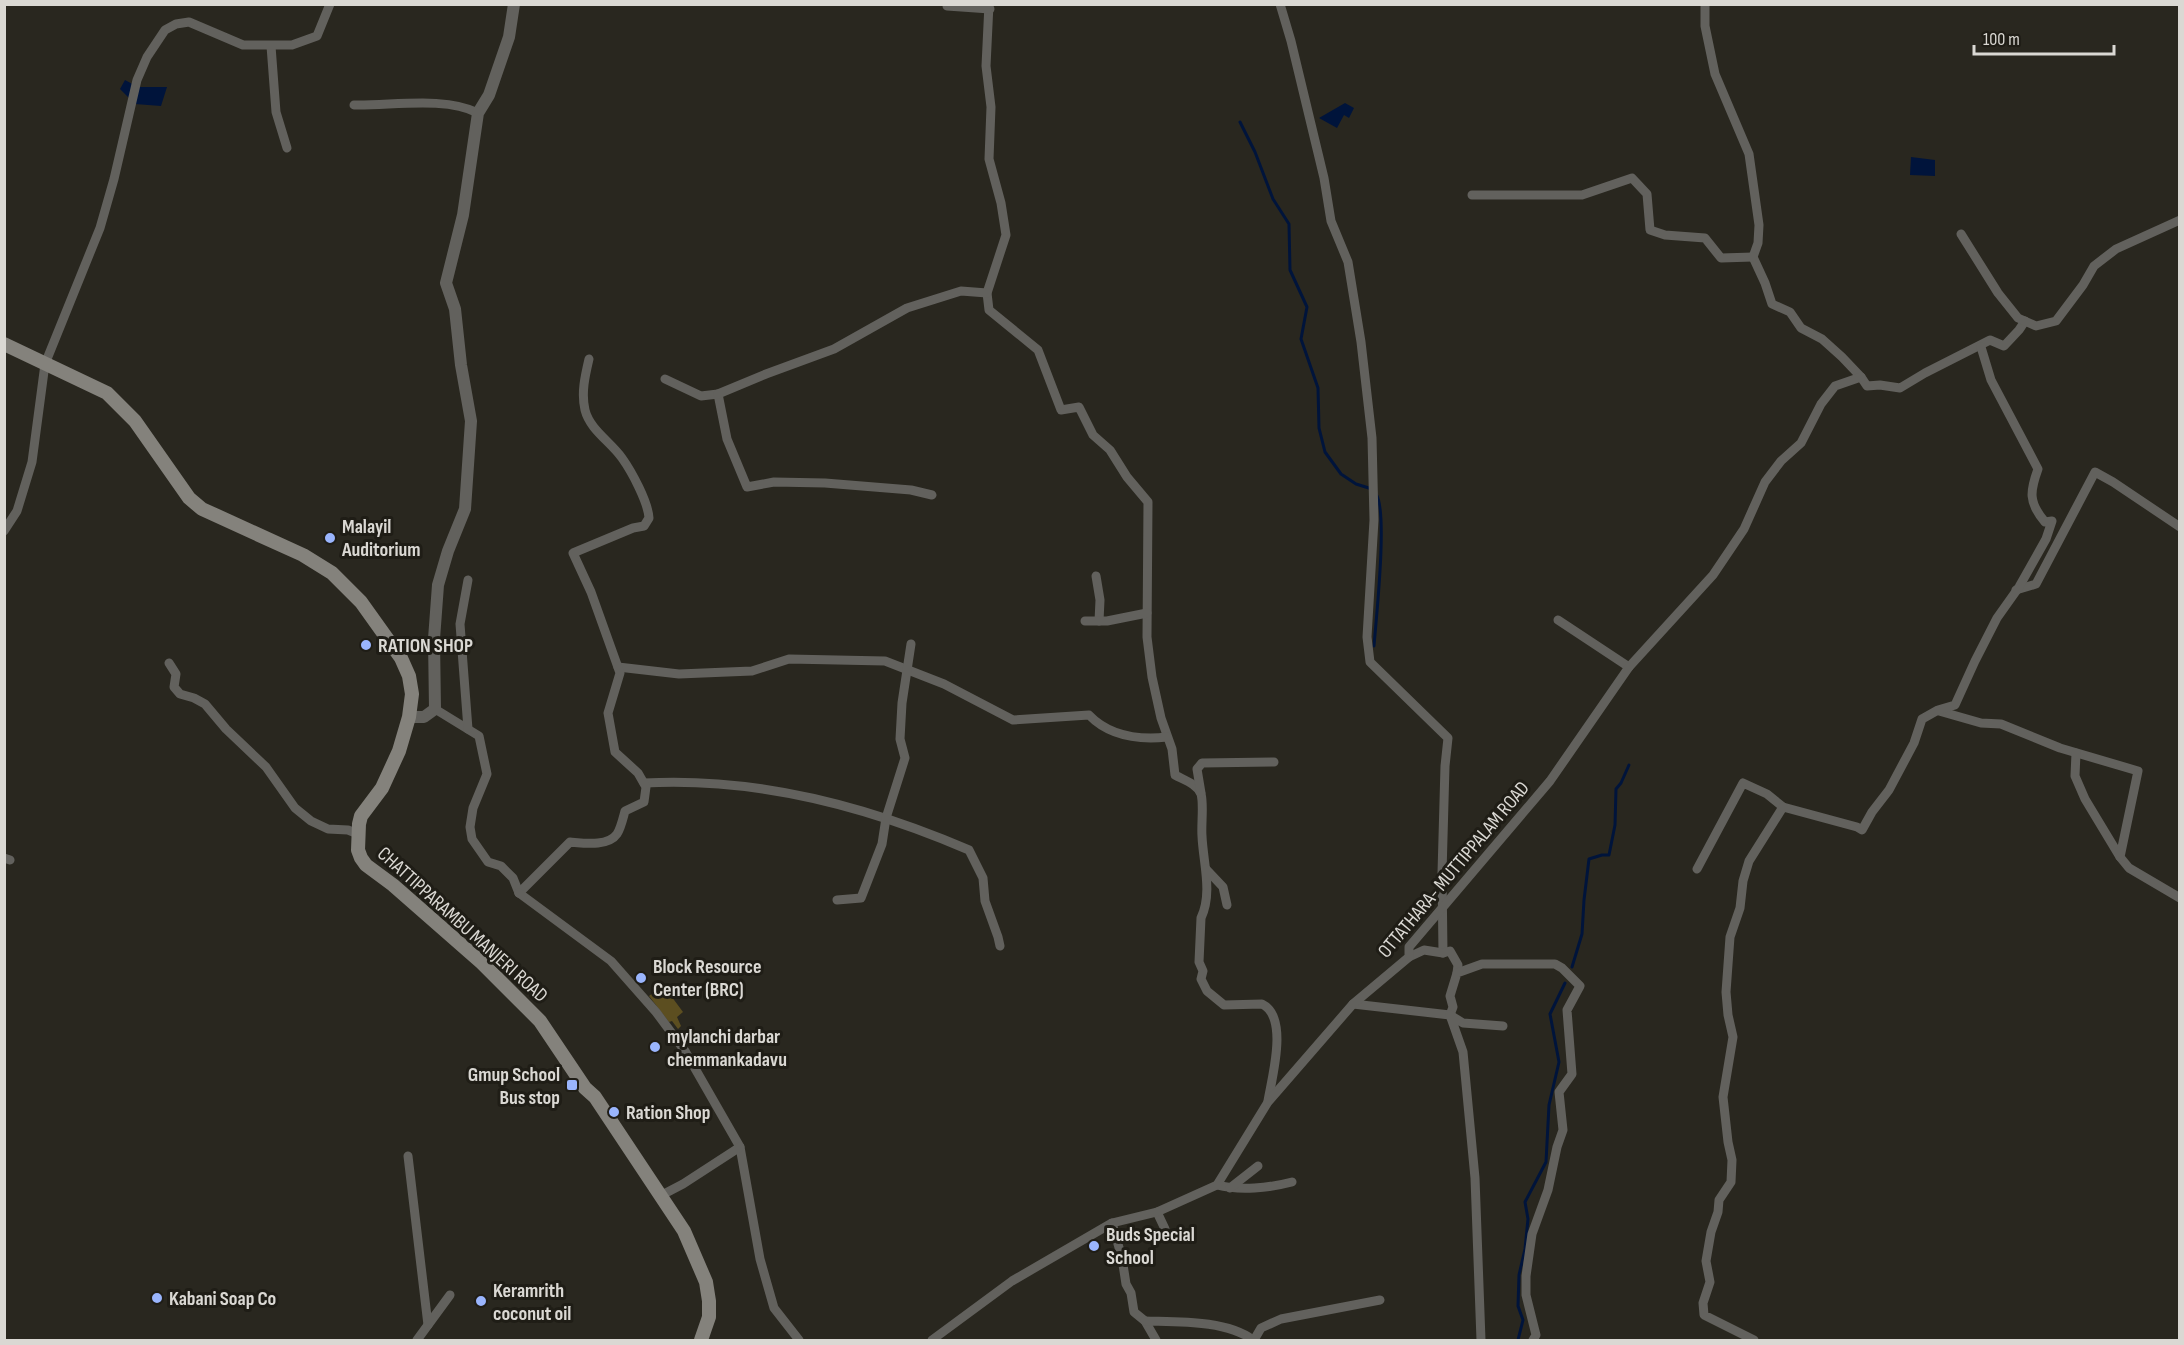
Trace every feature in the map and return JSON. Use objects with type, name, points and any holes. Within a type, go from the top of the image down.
[{"type":"main road","name":"CHATTIPPARAMBU MANJERI ROAD","points":[[4,344],[106,393],[135,421],[189,498],[202,509],[303,555],[333,573],[361,602],[401,658],[409,676],[412,694],[409,717],[399,751],[382,788],[361,816],[358,850],[366,865],[393,885],[475,956],[540,1021],[585,1088],[595,1097],[684,1231],[706,1282],[709,1300],[709,1317],[701,1341]]},
{"type":"street","points":[[4,531],[17,511],[32,462],[45,364],[100,228],[114,179],[136,80],[147,57],[165,30],[176,24],[189,22],[243,45],[292,45],[317,36],[330,4]]},
{"type":"street","points":[[435,709],[434,639],[438,585],[448,551],[465,509],[471,421],[461,365],[455,309],[446,283],[463,214],[478,113],[489,95],[508,37],[514,4]]},
{"type":"street","points":[[1280,4],[1292,41],[1324,178],[1331,221],[1347,262],[1361,342],[1372,438],[1374,520],[1366,637],[1370,662],[1448,738],[1445,766],[1443,953]]},
{"type":"street","points":[[1705,4],[1705,26],[1715,74],[1749,154],[1759,225],[1754,257],[1766,283],[1772,304],[1790,312],[1801,328],[1822,339],[1861,377],[1867,386],[1900,388],[1990,340],[2004,346],[2025,321]]},
{"type":"street","points":[[947,6],[990,7],[986,66],[991,107],[989,159],[1001,203],[1006,235],[987,293],[989,310],[1038,350],[1061,410],[1079,407],[1093,435],[1110,450],[1127,477],[1148,502],[1147,613],[1152,676],[1172,749],[1175,776],[1192,783],[1201,793]]},
{"type":"street","points":[[271,46],[276,112],[287,148]]},
{"type":"street","points":[[354,105],[430,104],[465,107],[478,113]]},
{"type":"street","points":[[1472,195],[1582,195],[1632,178],[1647,194],[1650,230],[1665,235],[1705,238],[1721,258],[1754,257]]},
{"type":"street","points":[[1961,234],[1998,293],[2018,318],[2036,326],[2056,321],[2094,266],[2116,249],[2180,219]]},
{"type":"street","points":[[665,379],[701,396],[718,394],[834,350],[907,308],[961,291],[987,293]]},
{"type":"street","points":[[1697,869],[1743,783],[1767,794],[1784,807],[1862,830],[1889,790],[1914,743],[1922,719],[1938,710],[1955,705],[1997,618],[2016,591],[2046,539],[2052,521],[2045,522],[2037,512],[2031,489],[2038,469],[1991,380],[1981,346]]},
{"type":"street","points":[[519,892],[570,842],[594,844],[613,838],[617,834],[625,811],[644,802],[646,787],[638,773],[615,752],[608,713],[620,673],[591,592],[573,553],[633,528],[644,526],[649,518],[646,502],[622,458],[601,436],[585,412],[583,384],[589,359]]},
{"type":"street","name":"OTTATHARA- MUTTIPPALAM ROAD","points":[[1217,1185],[1268,1102],[1353,1004],[1409,957],[1409,948],[1550,781],[1629,667],[1713,575],[1744,529],[1765,482],[1781,461],[1801,443],[1816,414],[1835,386],[1861,377]]},
{"type":"street","points":[[718,394],[727,439],[747,487],[774,482],[825,483],[911,490],[932,495]]},
{"type":"street","points":[[2016,591],[2036,585],[2095,472],[2180,527]]},
{"type":"street","points":[[1096,576],[1100,600],[1100,621]]},
{"type":"street","points":[[468,580],[460,624],[468,729]]},
{"type":"street","points":[[1085,621],[1100,621],[1147,613]]},
{"type":"street","points":[[1558,620],[1629,667]]},
{"type":"street","points":[[837,900],[861,898],[882,844],[886,818],[905,758],[900,739],[902,704],[911,644]]},
{"type":"street","points":[[618,667],[680,675],[752,671],[789,659],[885,661],[944,684],[1012,720],[1089,716],[1099,726],[1117,735],[1167,737]]},
{"type":"street","points":[[169,663],[176,674],[174,687],[180,694],[205,704],[226,729],[266,767],[295,808],[311,821],[328,829],[348,830],[358,834]]},
{"type":"street","points":[[409,717],[424,717],[435,709]]},
{"type":"street","points":[[435,709],[479,736],[487,774],[473,808],[470,827],[472,839],[488,862],[501,866],[513,878],[519,892],[611,962],[656,1012],[685,1051],[740,1147],[760,1259],[774,1308],[799,1341]]},
{"type":"street","points":[[1938,710],[1981,723],[2001,724],[2076,753],[2138,771],[2120,857]]},
{"type":"street","points":[[2076,753],[2075,776],[2081,792],[2120,857],[2129,868],[2180,898]]},
{"type":"street","points":[[1268,1102],[1276,1049],[1277,1021],[1267,1007],[1262,1005],[1224,1005],[1207,991],[1201,979],[1203,971],[1199,962],[1201,918],[1204,912],[1206,870],[1202,838],[1201,793],[1197,770],[1202,763],[1274,762]]},
{"type":"street","points":[[644,783],[684,781],[765,789],[863,810],[969,850],[983,878],[985,901],[1000,946]]},
{"type":"street","points":[[1754,1341],[1704,1315],[1703,1302],[1710,1282],[1706,1261],[1711,1232],[1718,1212],[1719,1200],[1731,1182],[1732,1161],[1723,1097],[1732,1037],[1726,992],[1730,937],[1740,908],[1743,881],[1749,861],[1784,807]]},
{"type":"street","points":[[1206,870],[1223,887],[1227,905]]},
{"type":"street","points":[[1409,957],[1424,950],[1443,953],[1450,951],[1458,965],[1450,996],[1452,1006],[1450,1015],[1463,1052],[1475,1179],[1481,1341]]},
{"type":"street","points":[[1457,973],[1482,964],[1555,964],[1580,986],[1567,1010],[1572,1074],[1559,1092],[1563,1130],[1548,1190],[1532,1234],[1526,1276],[1526,1295],[1536,1335],[1533,1341]]},
{"type":"street","points":[[1353,1004],[1450,1015],[1463,1023],[1503,1026]]},
{"type":"street","points":[[660,1196],[740,1147]]},
{"type":"street","points":[[408,1156],[428,1325]]},
{"type":"street","points":[[1230,1188],[1258,1167]]},
{"type":"street","points":[[932,1341],[1012,1281],[1112,1223],[1157,1212],[1217,1185],[1230,1188],[1292,1182]]},
{"type":"street","points":[[1157,1212],[1166,1229]]},
{"type":"street","points":[[1112,1223],[1134,1312],[1145,1321],[1156,1341]]},
{"type":"street","points":[[417,1341],[450,1295]]},
{"type":"street","points":[[1145,1321],[1190,1322],[1243,1333],[1253,1340],[1261,1328],[1281,1318],[1380,1299]]},
{"type":"shaded area","points":[[663,985],[683,1012],[677,1017],[681,1026],[678,1029],[672,1021],[669,1022],[649,996]]},
{"type":"water","points":[[125,80],[138,87],[167,87],[161,106],[135,104],[120,89]]},
{"type":"water","points":[[1345,103],[1354,108],[1349,118],[1344,115],[1337,128],[1319,118]]},
{"type":"water","points":[[1911,157],[1935,160],[1935,176],[1910,175]]},
{"type":"waterway","points":[[1240,122],[1255,152],[1273,199],[1289,224],[1290,270],[1307,307],[1301,339],[1318,388],[1319,428],[1325,452],[1341,474],[1356,484],[1372,489]]},
{"type":"waterway","points":[[1374,646],[1381,543],[1381,521],[1376,494]]},
{"type":"waterway","points":[[1572,967],[1582,934],[1589,859],[1609,855],[1615,825],[1616,789],[1629,765]]},
{"type":"waterway","points":[[1518,1340],[1523,1320],[1518,1306],[1519,1275],[1528,1219],[1525,1202],[1546,1162],[1549,1105],[1559,1062],[1550,1014],[1565,983]]},
{"type":"place","name":"Malayil Auditorium","points":[[330,538]]},
{"type":"place","name":"RATION SHOP","points":[[366,645]]},
{"type":"place","name":"Block Resource Center (BRC)","points":[[641,978]]},
{"type":"place","name":"mylanchi darbar chemmankadavu","points":[[655,1047]]},
{"type":"place","name":"Gmup School Bus stop","points":[[572,1085]]},
{"type":"place","name":"Ration Shop","points":[[614,1112]]},
{"type":"place","name":"Buds Special School","points":[[1094,1246]]},
{"type":"place","name":"Kabani Soap Co","points":[[157,1298]]},
{"type":"place","name":"Keramrith coconut oil","points":[[481,1301]]}]
